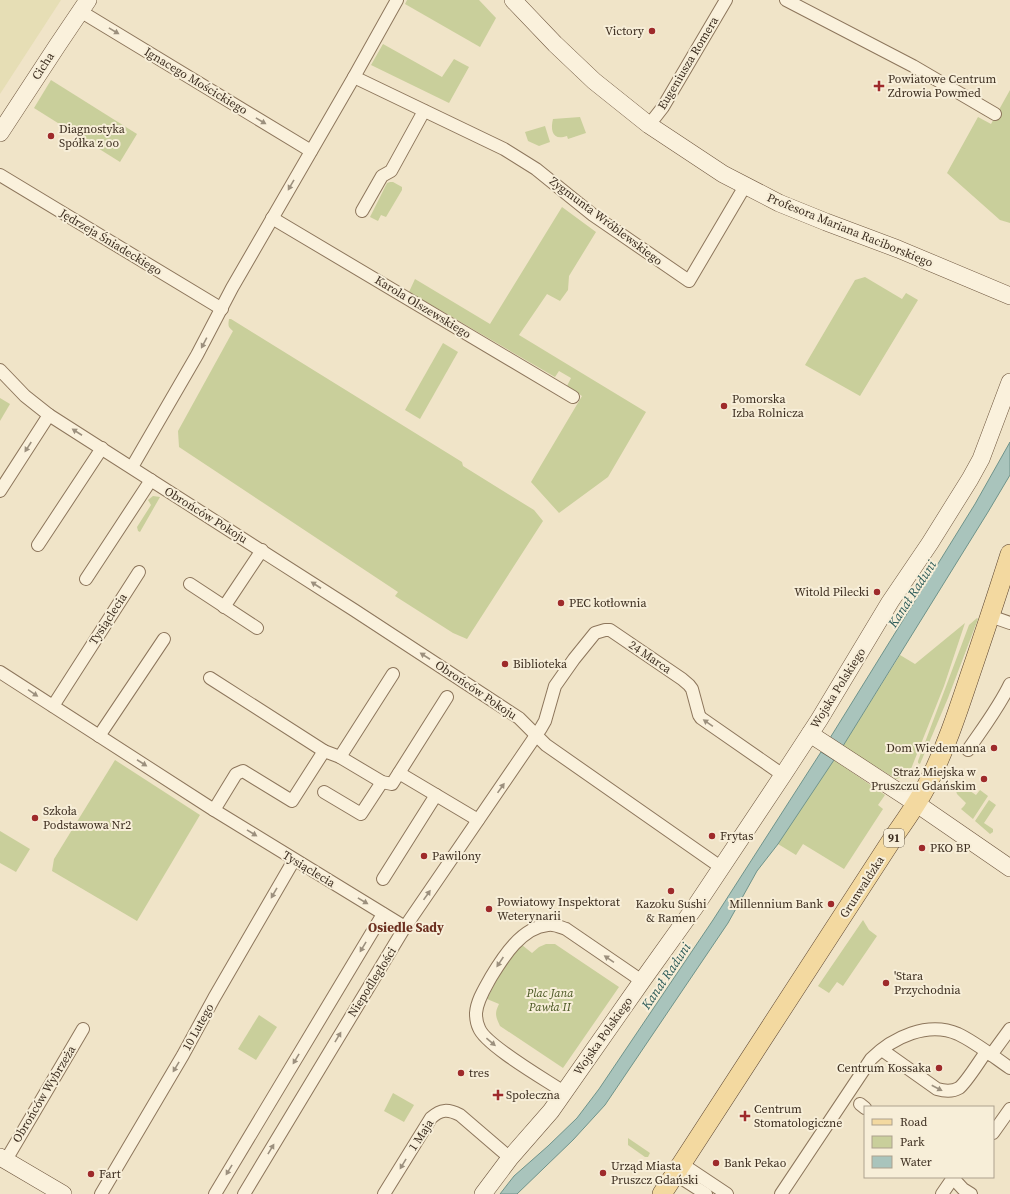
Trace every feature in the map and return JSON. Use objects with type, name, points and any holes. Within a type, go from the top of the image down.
[{"type":"main road","name":"Grunwaldzka","points":[[662,1194],[917,804],[934,770],[956,716],[1010,554]]},
{"type":"street","points":[[132,467],[197,355],[232,288],[397,0]]},
{"type":"street","name":"Profesora Mariana Raciborskiego","points":[[513,0],[555,44],[594,81],[649,125],[708,165],[745,186],[780,203],[898,249],[1010,296]]},
{"type":"street","name":"Eugeniusza Romera","points":[[649,125],[662,107],[726,0]]},
{"type":"street","points":[[786,0],[913,66],[995,114]]},
{"type":"street","name":"Cicha","points":[[0,133],[84,6]]},
{"type":"street","name":"Ignacego Mościckiego","points":[[84,6],[311,151]]},
{"type":"street","name":"Zygmunta Wróblewskiego","points":[[354,77],[504,149],[536,169],[593,215],[689,281],[745,186]]},
{"type":"street","points":[[362,211],[382,176],[391,171],[424,111]]},
{"type":"street","name":"Jędrzeja Śniadeckiego","points":[[0,175],[222,309]]},
{"type":"street","name":"Karola Olszewskiego","points":[[272,218],[573,397]]},
{"type":"street","name":"Obrońców Pokoju","points":[[0,370],[25,396],[49,415],[262,550],[519,718],[546,745],[722,868]]},
{"type":"street","name":"Wojska Polskiego","points":[[483,1194],[510,1158],[551,1111],[642,980],[695,907],[783,776],[816,738],[890,602],[930,544],[981,459],[1010,382]]},
{"type":"street","points":[[0,491],[49,415]]},
{"type":"street","points":[[38,546],[102,448]]},
{"type":"street","name":"Obrońców Pokoju","points":[[86,579],[151,480]]},
{"type":"street","points":[[224,607],[262,550]]},
{"type":"street","name":"Tysiąclecia","points":[[52,706],[139,572]]},
{"type":"street","points":[[190,584],[257,628]]},
{"type":"street","points":[[990,616],[1010,623]]},
{"type":"street","name":"24 Marca","points":[[536,736],[545,721],[555,686],[595,633],[610,630],[690,685],[701,718],[783,776]]},
{"type":"street","points":[[99,736],[164,639]]},
{"type":"street","name":"Tysiąclecia","points":[[0,672],[214,810],[405,927]]},
{"type":"street","points":[[340,757],[393,674]]},
{"type":"street","points":[[210,678],[324,751],[340,757],[382,782],[392,784],[400,773],[478,820]]},
{"type":"street","points":[[968,750],[995,711],[1010,684]]},
{"type":"street","name":"Obrońców Pokoju","points":[[400,773],[447,697]]},
{"type":"street","name":"Niepodległości","points":[[244,1194],[405,927],[536,736]]},
{"type":"street","points":[[816,738],[917,804],[1010,868]]},
{"type":"street","points":[[214,810],[236,774],[243,770],[292,801],[324,751]]},
{"type":"street","points":[[324,792],[361,814],[382,782]]},
{"type":"street","points":[[383,879],[436,795]]},
{"type":"street","name":"10 Lutego","points":[[101,1194],[183,1055],[294,860]]},
{"type":"street","name":"Niepodległości","points":[[215,1194],[383,914]]},
{"type":"street","points":[[564,1092],[498,1048],[486,1038],[479,1029],[476,1021],[477,1008],[484,989],[498,965],[516,943],[526,934],[540,926],[549,924],[566,929],[642,980]]},
{"type":"street","name":"Obrońców Wybrzeża","points":[[63,1194],[3,1158],[83,1029]]},
{"type":"street","points":[[882,1050],[937,1089],[950,1091],[959,1088],[1010,1029]]},
{"type":"street","points":[[781,1194],[864,1069],[872,1059],[894,1040],[917,1032],[934,1030],[948,1031],[957,1034],[1010,1068]]},
{"type":"street","points":[[994,1132],[1010,1109]]},
{"type":"street","name":"1 Maja","points":[[384,1194],[431,1118],[437,1112],[444,1110],[453,1111],[460,1115],[510,1158]]},
{"type":"street","points":[[679,1169],[706,1194]]},
{"type":"street","points":[[679,1169],[727,1194]]},
{"type":"street","points":[[942,1194],[960,1184]]},
{"type":"shaded area","points":[[0,0],[61,0],[0,94]]},
{"type":"green space","points":[[407,0],[479,0],[496,18],[480,47],[405,4]]},
{"type":"green space","points":[[383,44],[442,77],[454,59],[469,67],[449,103],[371,65]]},
{"type":"green space","points":[[51,80],[137,134],[120,162],[34,108]]},
{"type":"green space","points":[[1010,90],[1010,223],[1000,220],[947,173],[978,117],[991,124]]},
{"type":"green space","points":[[580,117],[586,133],[568,139],[567,136],[556,136],[552,131],[553,119]]},
{"type":"green space","points":[[545,126],[550,142],[539,146],[528,141],[525,132]]},
{"type":"green space","points":[[390,182],[402,187],[402,190],[386,217],[381,215],[378,221],[370,217],[387,183]]},
{"type":"green space","points":[[562,207],[596,232],[569,276],[568,290],[560,301],[547,294],[519,335],[646,412],[608,477],[559,513],[531,482],[582,396],[567,386],[571,378],[559,371],[555,377],[409,292],[415,279],[490,324]]},
{"type":"green space","points":[[865,277],[902,299],[906,293],[918,300],[860,396],[805,365],[855,280]]},
{"type":"green space","points":[[229,319],[462,462],[463,466],[534,510],[543,521],[467,639],[453,633],[395,596],[398,592],[179,447],[178,431],[233,331],[228,323]]},
{"type":"green space","points":[[443,343],[458,352],[420,419],[405,410]]},
{"type":"green space","points":[[0,398],[10,404],[0,421]]},
{"type":"green space","points":[[153,496],[160,497],[140,532],[138,531],[137,527],[151,505],[148,500]]},
{"type":"green space","points":[[977,618],[978,619],[948,698],[920,764],[918,761],[969,625]]},
{"type":"green space","points":[[965,623],[944,686],[909,774],[896,779],[843,746],[900,655],[915,664]]},
{"type":"green space","points":[[115,760],[200,815],[137,921],[52,871],[54,859]]},
{"type":"green space","points":[[834,760],[885,795],[878,805],[883,809],[844,869],[803,844],[796,855],[778,844]]},
{"type":"green space","points":[[957,782],[976,795],[980,790],[988,796],[973,819],[961,809],[966,803],[957,794],[954,785]]},
{"type":"green space","points":[[989,800],[996,805],[984,823],[993,829],[993,832],[990,834],[975,821]]},
{"type":"green space","points":[[0,831],[30,849],[16,872],[0,863]]},
{"type":"green space","points":[[863,920],[869,930],[877,936],[843,986],[837,982],[829,993],[818,986]]},
{"type":"green space","name":"Plac Jana Pawła II","points":[[546,944],[555,944],[619,987],[563,1068],[500,1026],[496,1015],[496,1010],[499,1004],[487,999],[503,968],[522,945],[532,953],[539,947]]},
{"type":"green space","points":[[259,1015],[277,1027],[256,1060],[238,1049]]},
{"type":"green space","points":[[393,1093],[414,1105],[404,1122],[384,1111]]},
{"type":"green space","points":[[628,1138],[650,1153],[648,1157],[645,1157],[628,1145]]},
{"type":"water","points":[[1010,442],[1010,475],[843,746],[830,738],[975,504]]},
{"type":"water","points":[[821,752],[834,760],[778,844],[757,871],[728,923],[605,1105],[573,1140],[517,1194],[500,1194],[514,1176],[577,1118],[599,1089],[713,920]]},
{"type":"place","name":"Victory","points":[[652,31]]},
{"type":"place","name":"Powiatowe Centrum Zdrowia Powmed","points":[[879,86]]},
{"type":"place","name":"Diagnostyka Spółka z oo","points":[[51,136]]},
{"type":"place","name":"Pomorska Izba Rolnicza","points":[[724,406]]},
{"type":"place","name":"Witold Pilecki","points":[[877,592]]},
{"type":"place","name":"PEC kotłownia","points":[[561,603]]},
{"type":"place","name":"Biblioteka","points":[[505,664]]},
{"type":"place","name":"Dom Wiedemanna","points":[[994,748]]},
{"type":"place","name":"Straż Miejska w Pruszczu Gdańskim","points":[[984,779]]},
{"type":"place","name":"Szkoła Podstawowa Nr2","points":[[35,818]]},
{"type":"place","name":"Frytas","points":[[712,836]]},
{"type":"place","name":"PKO BP","points":[[922,848]]},
{"type":"place","name":"Pawilony","points":[[424,856]]},
{"type":"place","name":"Kazoku Sushi & Ramen","points":[[671,891]]},
{"type":"place","name":"Millennium Bank","points":[[831,904]]},
{"type":"place","name":"Powiatowy Inspektorat Weterynarii","points":[[489,909]]},
{"type":"place","name":"'Stara Przychodnia","points":[[886,983]]},
{"type":"place","name":"Centrum Kossaka","points":[[939,1068]]},
{"type":"place","name":"tres","points":[[461,1073]]},
{"type":"place","name":"Społeczna","points":[[498,1095]]},
{"type":"place","name":"Centrum Stomatologiczne","points":[[745,1116]]},
{"type":"place","name":"Bank Pekao","points":[[716,1163]]},
{"type":"place","name":"Urząd Miasta Pruszcz Gdański","points":[[603,1173]]},
{"type":"place","name":"Fart","points":[[91,1174]]},
{"type":"district","name":"Osiedle Sady","points":[[406,927]]},
{"type":"water label","name":"Kanał Raduni","points":[[912,594]]},
{"type":"water label","name":"Kanał Raduni","points":[[666,976]]}]
